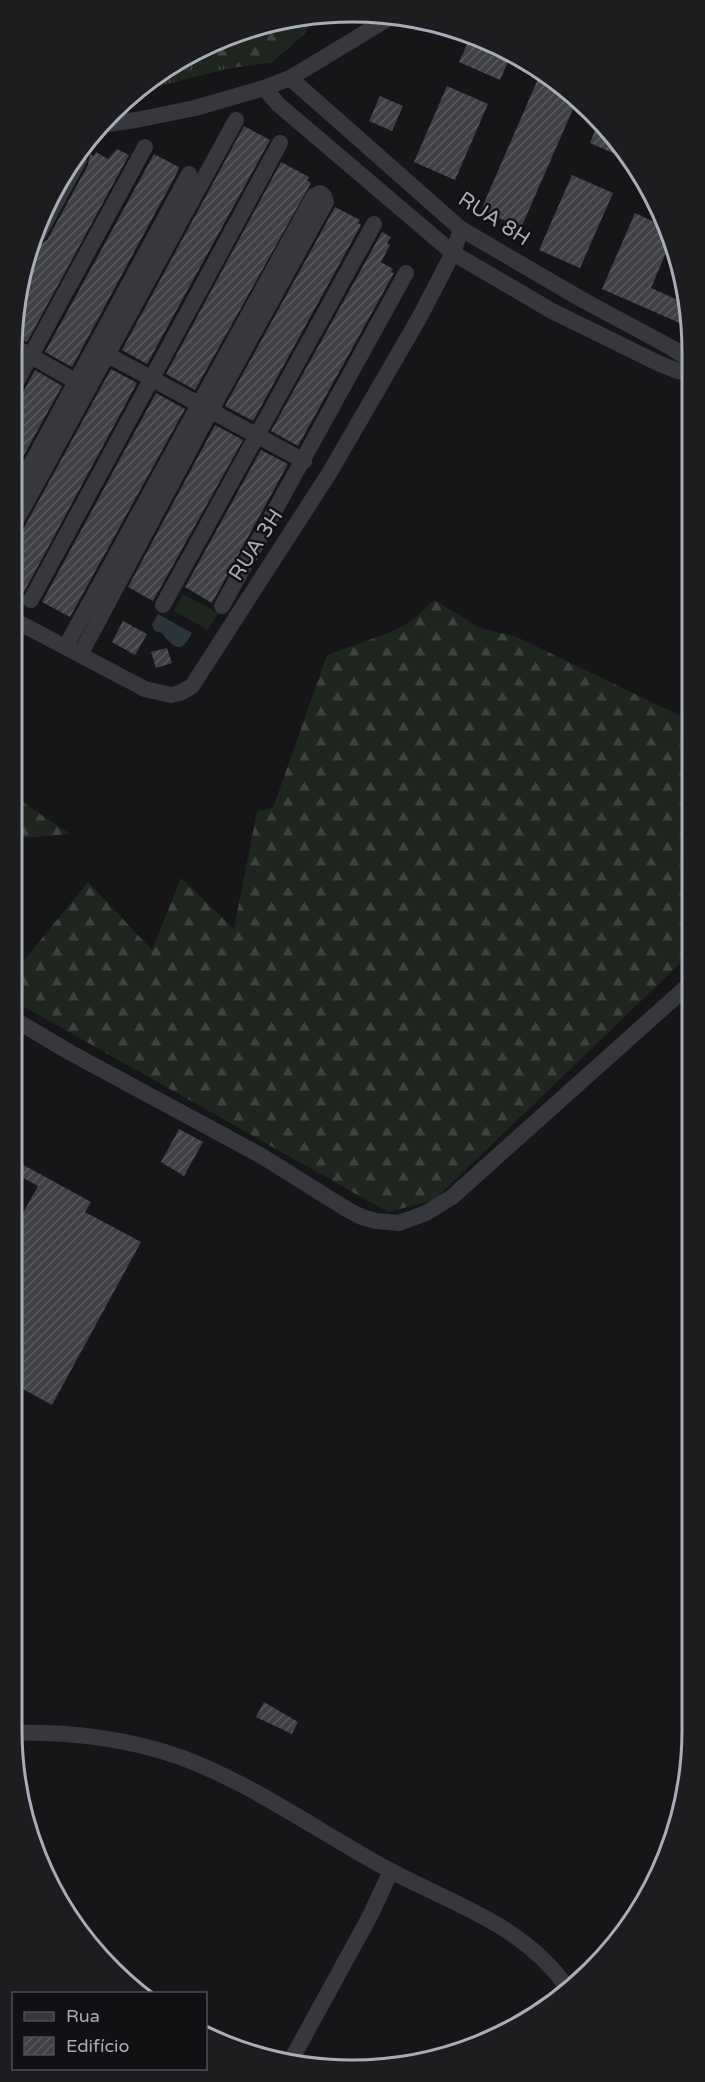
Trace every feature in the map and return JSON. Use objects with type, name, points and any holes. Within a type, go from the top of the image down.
[{"type":"street","points":[[116,122],[195,108],[264,88],[290,78],[380,24]]},
{"type":"street","name":"RUA 8H","points":[[290,78],[461,229],[682,355]]},
{"type":"street","points":[[264,88],[279,105],[453,253],[552,311],[660,364],[682,372]]},
{"type":"street","points":[[22,510],[236,120]]},
{"type":"street","points":[[31,600],[280,143]]},
{"type":"street","points":[[22,371],[145,147]]},
{"type":"street","points":[[22,481],[189,174]]},
{"type":"street","points":[[73,651],[205,407],[314,196],[320,193],[326,202],[205,407]]},
{"type":"street","points":[[163,605],[374,224]]},
{"type":"street","name":"RUA 3H","points":[[22,624],[144,689],[171,695],[192,686],[330,472],[417,320],[453,253],[461,229]]},
{"type":"street","points":[[222,606],[406,273]]},
{"type":"street","points":[[22,351],[76,382]]},
{"type":"street","points":[[108,355],[304,461]]},
{"type":"street","points":[[22,1024],[71,1053],[260,1155],[348,1210],[375,1221],[399,1223],[426,1213],[452,1197],[682,992]]},
{"type":"street","points":[[22,1733],[62,1733],[147,1748],[182,1758],[219,1774],[392,1871],[484,1916],[526,1942],[563,1983]]},
{"type":"street","points":[[294,2054],[392,1871]]},
{"type":"green space","points":[[310,25],[303,35],[271,63],[230,68],[206,58],[246,40]]},
{"type":"green space","points":[[206,58],[230,68],[158,86]]},
{"type":"green space","points":[[183,594],[218,613],[208,630],[174,611]]},
{"type":"green space","points":[[434,600],[480,628],[517,637],[682,717],[682,962],[434,1200],[388,1212],[22,1006],[22,963],[88,882],[152,950],[181,878],[234,929],[257,811],[273,808],[327,655],[391,632],[412,621]]},
{"type":"green space","points":[[22,802],[70,834],[22,838]]},
{"type":"shaded area","points":[[158,614],[192,633],[181,647],[177,647],[162,633],[155,631],[152,625]]},
{"type":"building","points":[[468,43],[508,62],[500,80],[459,62]]},
{"type":"building","points":[[538,79],[574,107],[521,228],[481,210]]},
{"type":"building","points":[[447,86],[488,104],[455,180],[414,162]]},
{"type":"building","points":[[380,96],[403,106],[392,131],[369,121]]},
{"type":"building","points":[[244,126],[270,140],[147,364],[122,350]]},
{"type":"building","points":[[595,129],[616,154],[590,143]]},
{"type":"building","points":[[117,149],[129,155],[27,342],[23,340],[25,309],[41,245],[47,240],[88,165],[90,154],[94,156],[96,152],[108,159]]},
{"type":"building","points":[[154,154],[179,167],[178,171],[72,367],[45,352]]},
{"type":"building","points":[[281,162],[309,177],[307,180],[311,183],[195,390],[166,374]]},
{"type":"building","points":[[572,175],[613,193],[580,268],[539,250]]},
{"type":"building","points":[[335,207],[360,220],[358,223],[361,225],[253,421],[225,406]]},
{"type":"building","points":[[635,213],[655,222],[657,226],[667,251],[651,288],[678,300],[681,324],[602,289]]},
{"type":"building","points":[[382,232],[391,237],[387,243],[390,245],[381,262],[393,269],[391,272],[394,273],[298,446],[271,431]]},
{"type":"building","points":[[111,369],[137,383],[24,592],[22,591],[22,531]]},
{"type":"building","points":[[35,370],[62,386],[22,459],[22,394]]},
{"type":"building","points":[[156,393],[185,409],[70,617],[42,602]]},
{"type":"building","points":[[215,425],[243,440],[153,601],[128,587]]},
{"type":"building","points":[[261,450],[288,464],[212,603],[185,587]]},
{"type":"building","points":[[123,621],[147,634],[135,655],[112,642]]},
{"type":"building","points":[[167,648],[172,663],[156,668],[151,652]]},
{"type":"building","points":[[179,1129],[203,1142],[184,1176],[161,1162]]},
{"type":"building","points":[[22,1164],[91,1202],[85,1212],[141,1242],[52,1405],[22,1388],[22,1215],[38,1186],[22,1177]]},
{"type":"building","points":[[264,1702],[298,1722],[292,1734],[256,1717]]}]
